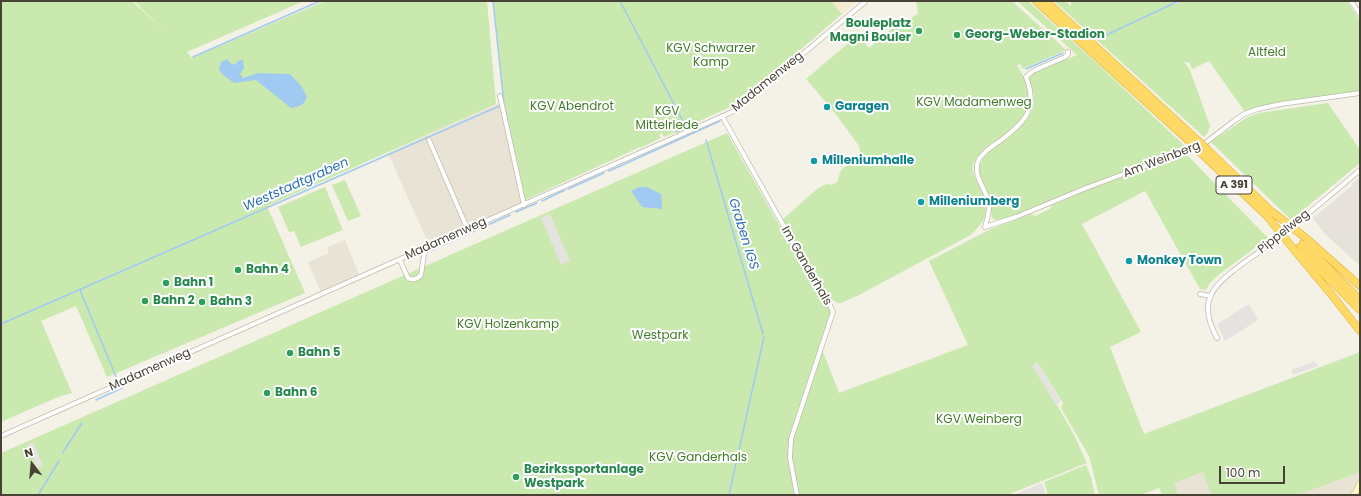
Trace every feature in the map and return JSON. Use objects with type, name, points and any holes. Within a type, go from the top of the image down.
[{"type":"highway","name":"A 391","points":[[1036,1],[1204,151],[1360,300]]},
{"type":"highway","name":"A 391","points":[[1046,1],[1192,140]]},
{"type":"highway","points":[[1269,214],[1301,245],[1360,286]]},
{"type":"highway","name":"A 391","points":[[1301,245],[1360,310]]},
{"type":"highway","points":[[1301,245],[1360,331]]},
{"type":"main road","points":[[1354,495],[1360,484]]},
{"type":"street","name":"Madamenweg","points":[[1,436],[428,248],[738,108],[866,1]]},
{"type":"street","points":[[1351,1],[1360,14]]},
{"type":"street","name":"Am Weinberg","points":[[1068,52],[1065,57],[1033,71],[1026,77],[1031,90],[1032,99],[1026,117],[1015,130],[986,151],[978,161],[977,174],[987,196],[989,206],[985,227],[1016,217],[1086,188],[1204,144],[1244,114],[1258,109],[1304,100],[1360,93]]},
{"type":"street","points":[[500,96],[524,205]]},
{"type":"street","name":"Im Ganderhals","points":[[722,116],[833,312],[791,440],[790,458],[797,495]]},
{"type":"street","points":[[429,140],[468,230]]},
{"type":"street","name":"Pippelweg","points":[[1210,296],[1218,284],[1226,277],[1277,239],[1360,170]]},
{"type":"street","points":[[400,260],[408,278],[416,279],[421,275],[424,255],[428,248]]},
{"type":"street","points":[[1200,294],[1210,296],[1208,316],[1216,338]]},
{"type":"shaded area","points":[[831,1],[857,1],[842,14]]},
{"type":"shaded area","points":[[501,102],[523,205],[430,247],[388,153]]},
{"type":"shaded area","points":[[1360,177],[1360,266],[1324,233],[1313,218],[1353,185],[1352,183]]},
{"type":"shaded area","points":[[550,214],[570,261],[561,265],[541,218]]},
{"type":"shaded area","points":[[1360,231],[1360,253],[1349,246]]},
{"type":"shaded area","points":[[345,240],[360,277],[322,295],[308,262],[329,253],[327,247]]},
{"type":"shaded area","points":[[1249,304],[1258,320],[1225,341],[1217,324]]},
{"type":"shaded area","points":[[1315,361],[1318,366],[1293,375],[1291,370]]},
{"type":"shaded area","points":[[1037,362],[1061,401],[1056,405],[1032,366]]},
{"type":"shaded area","points":[[33,442],[43,466],[37,468],[27,445]]},
{"type":"shaded area","points":[[1360,470],[1360,495],[1298,495],[1358,473]]},
{"type":"shaded area","points":[[1203,472],[1211,495],[1178,495],[1173,483]]},
{"type":"shaded area","points":[[1042,483],[1046,495],[1019,495],[1018,493]]},
{"type":"green space","points":[[1,1],[132,1],[163,30],[134,1],[304,1],[187,52],[192,58],[325,1],[487,1],[496,104],[267,206],[305,293],[107,377],[76,306],[41,321],[72,393],[58,397],[1,422]]},
{"type":"green space","points":[[493,1],[831,1],[842,14],[737,104],[664,137],[662,133],[659,135],[661,138],[640,148],[638,147],[525,200],[503,95]]},
{"type":"green space","name":"KGV Madamenweg","points":[[916,1],[1012,1],[1066,50],[1023,69],[1020,64],[1017,65],[1028,87],[1028,107],[1019,122],[977,157],[974,162],[973,172],[982,192],[986,206],[984,218],[976,230],[969,236],[857,296],[841,303],[837,303],[821,290],[782,220],[817,189],[826,184],[832,185],[837,182],[841,170],[860,151],[859,146],[835,113],[806,79],[858,35],[869,48],[894,27],[918,14]]},
{"type":"green space","points":[[1017,1],[1028,1],[1188,149],[1085,186],[1025,212],[999,220],[993,219],[979,175],[981,163],[987,153],[1026,120],[1032,109],[1034,96],[1028,78],[1037,71],[1077,55]]},
{"type":"green space","name":"Altfeld","points":[[1054,1],[1066,1],[1071,6],[1071,1],[1172,1],[1174,5],[1182,1],[1347,1],[1360,20],[1360,92],[1280,103],[1245,112],[1209,61],[1192,69],[1190,63],[1184,62],[1190,70],[1210,126],[1204,137]]},
{"type":"green space","points":[[1328,103],[1360,150],[1360,163],[1291,220],[1211,142],[1246,118],[1259,113]]},
{"type":"green space","name":"Westpark","points":[[727,133],[818,294],[829,307],[830,313],[819,347],[823,352],[839,393],[968,345],[929,261],[991,229],[1031,214],[1035,216],[1050,209],[1052,205],[1100,185],[1187,155],[1268,238],[1217,276],[1206,290],[1200,289],[1145,191],[1082,224],[1141,332],[1110,347],[1144,434],[1360,352],[1360,470],[1358,473],[1298,495],[1211,495],[1203,472],[1174,483],[1178,495],[1162,495],[1159,488],[1141,495],[1099,495],[1089,456],[1061,408],[1063,403],[1037,362],[1034,364],[1074,435],[1087,463],[1007,495],[1,495],[1,453]]},
{"type":"green space","points":[[345,180],[361,216],[348,221],[332,185]]},
{"type":"green space","points":[[325,187],[343,230],[301,247],[294,231],[289,232],[278,207]]},
{"type":"green space","points":[[1086,465],[1091,477],[1095,495],[1048,495],[1044,482]]},
{"type":"water","points":[[227,59],[230,63],[236,65],[237,61],[243,60],[244,68],[240,74],[243,78],[259,73],[290,74],[302,87],[307,97],[306,100],[301,105],[291,108],[256,80],[234,83],[219,70],[221,62]]},
{"type":"water","points":[[639,187],[647,187],[661,194],[662,209],[642,207],[631,191]]},
{"type":"waterway","points":[[193,57],[320,1]]},
{"type":"waterway","name":"Weststadtgraben","points":[[1,324],[504,104],[493,1]]},
{"type":"waterway","name":"Graben IGS","points":[[620,1],[686,127],[676,132]]},
{"type":"waterway","points":[[1104,36],[1179,1]]},
{"type":"waterway","points":[[1026,69],[1063,53]]},
{"type":"waterway","points":[[504,104],[513,146]]},
{"type":"waterway","points":[[609,171],[720,121]]},
{"type":"waterway","name":"Graben IGS","points":[[706,140],[763,334]]},
{"type":"waterway","points":[[568,189],[604,173]]},
{"type":"waterway","points":[[542,201],[565,190]]},
{"type":"waterway","points":[[516,212],[537,203]]},
{"type":"waterway","points":[[432,250],[510,215]]},
{"type":"waterway","points":[[80,290],[117,379]]},
{"type":"waterway","name":"Graben IGS","points":[[729,495],[764,337]]},
{"type":"waterway","points":[[96,400],[122,388]]},
{"type":"waterway","points":[[63,452],[82,423]]},
{"type":"waterway","points":[[38,495],[59,461]]},
{"type":"place","name":"Bouleplatz Magni Bouler","points":[[919,31]]},
{"type":"place","name":"Georg-Weber-Stadion","points":[[957,35]]},
{"type":"place","name":"Garagen","points":[[827,107]]},
{"type":"place","name":"Milleniumhalle","points":[[814,161]]},
{"type":"place","name":"Milleniumberg","points":[[921,202]]},
{"type":"place","name":"Monkey Town","points":[[1129,261]]},
{"type":"place","name":"Bahn 4","points":[[238,270]]},
{"type":"place","name":"Bahn 1","points":[[166,283]]},
{"type":"place","name":"Bahn 2","points":[[145,301]]},
{"type":"place","name":"Bahn 3","points":[[202,302]]},
{"type":"place","name":"Bahn 5","points":[[290,353]]},
{"type":"place","name":"Bahn 6","points":[[267,393]]},
{"type":"place","name":"Bezirkssportanlage Westpark","points":[[516,477]]},
{"type":"park label","name":"KGV Schwarzer Kamp","points":[[711,56]]},
{"type":"park label","name":"KGV Abendrot","points":[[572,107]]},
{"type":"park label","name":"KGV Mittelriede","points":[[667,119]]},
{"type":"park label","name":"KGV Holzenkamp","points":[[508,325]]},
{"type":"park label","name":"KGV Weinberg","points":[[979,420]]},
{"type":"park label","name":"KGV Ganderhals","points":[[698,458]]}]
